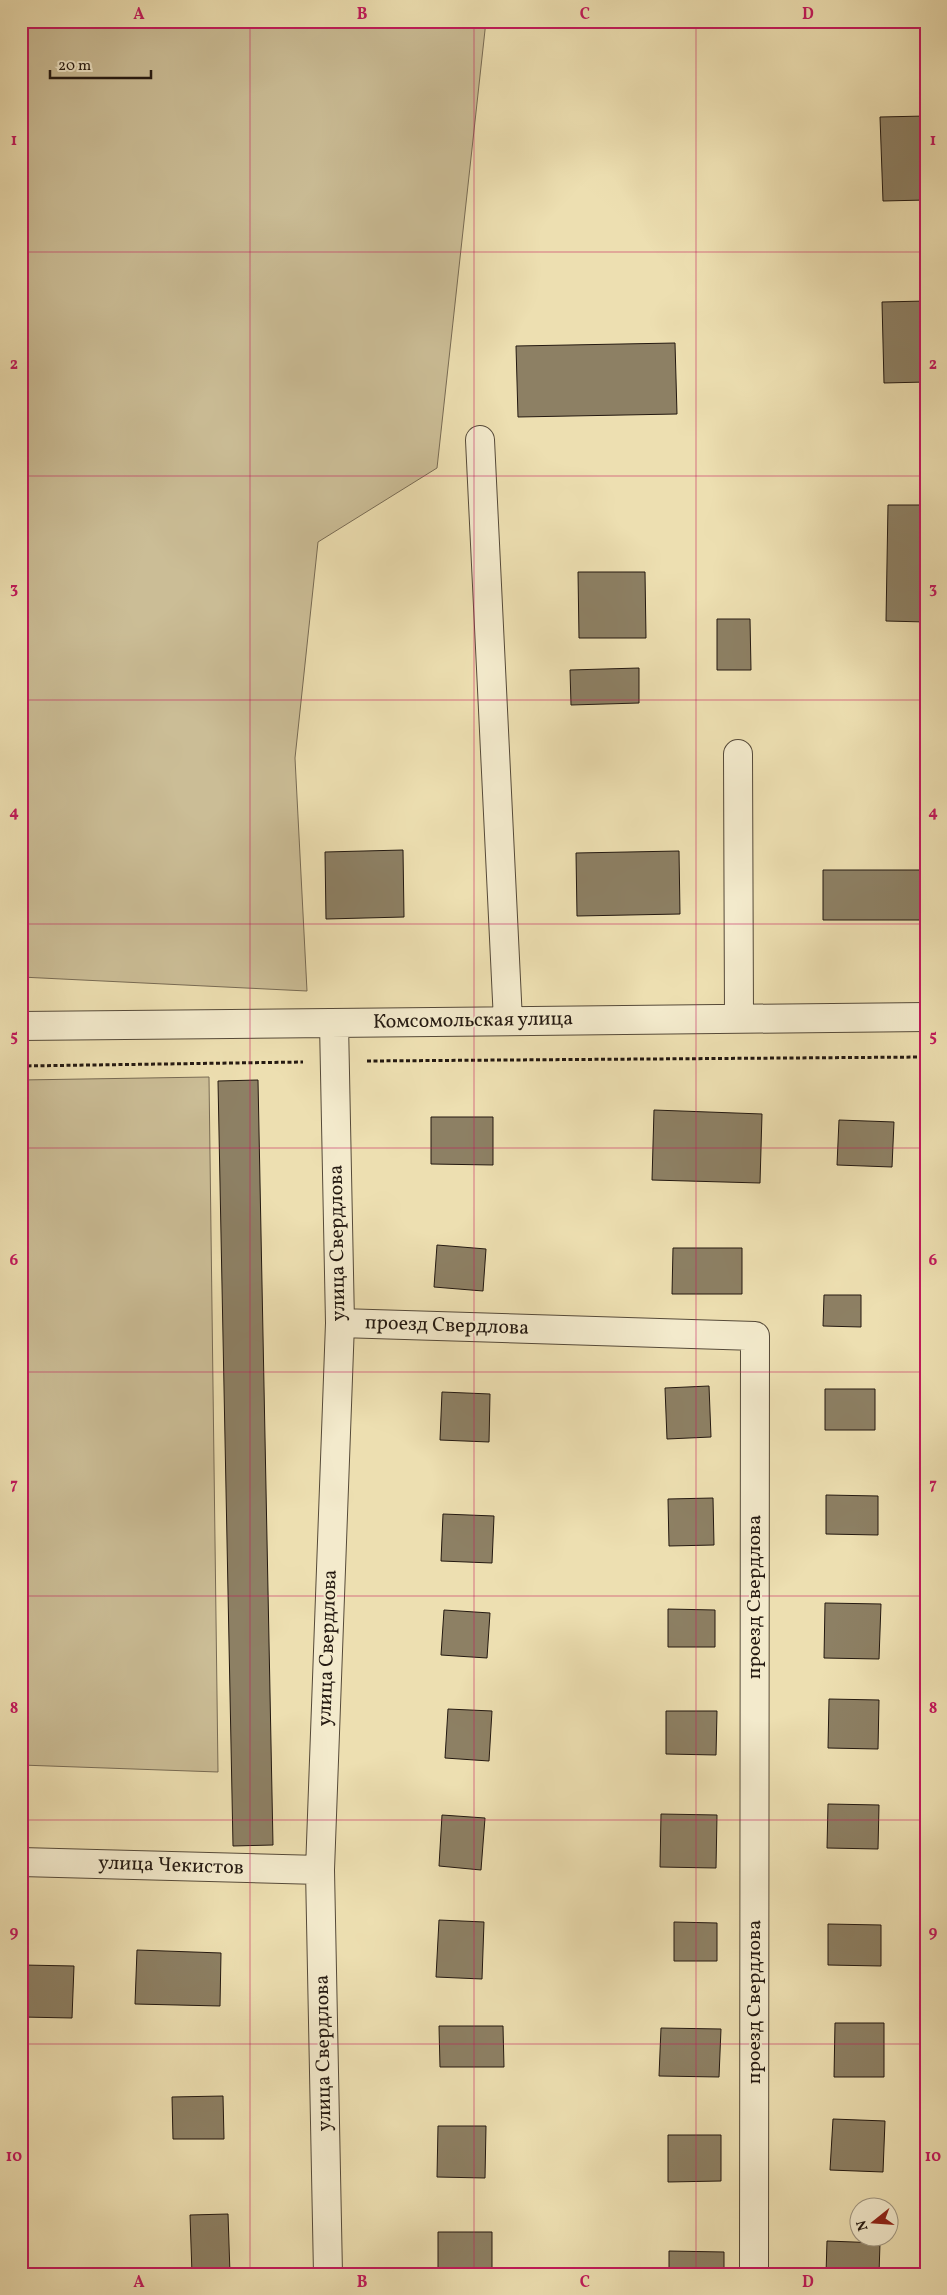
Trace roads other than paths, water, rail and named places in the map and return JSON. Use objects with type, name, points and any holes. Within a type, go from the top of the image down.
[{"type":"street","points":[[480,440],[508,1021]]},
{"type":"street","points":[[738,754],[739,1018]]},
{"type":"street","name":"Комсомольская улица","points":[[21,1026],[926,1016]]},
{"type":"street","name":"улица Свердлова","points":[[328,2274],[320,1870],[340,1323],[334,1023]]},
{"type":"street","name":"проезд Свердлова","points":[[340,1323],[756,1336],[754,2274]]},
{"type":"street","name":"улица Чекистов","points":[[21,1862],[320,1870]]}]
